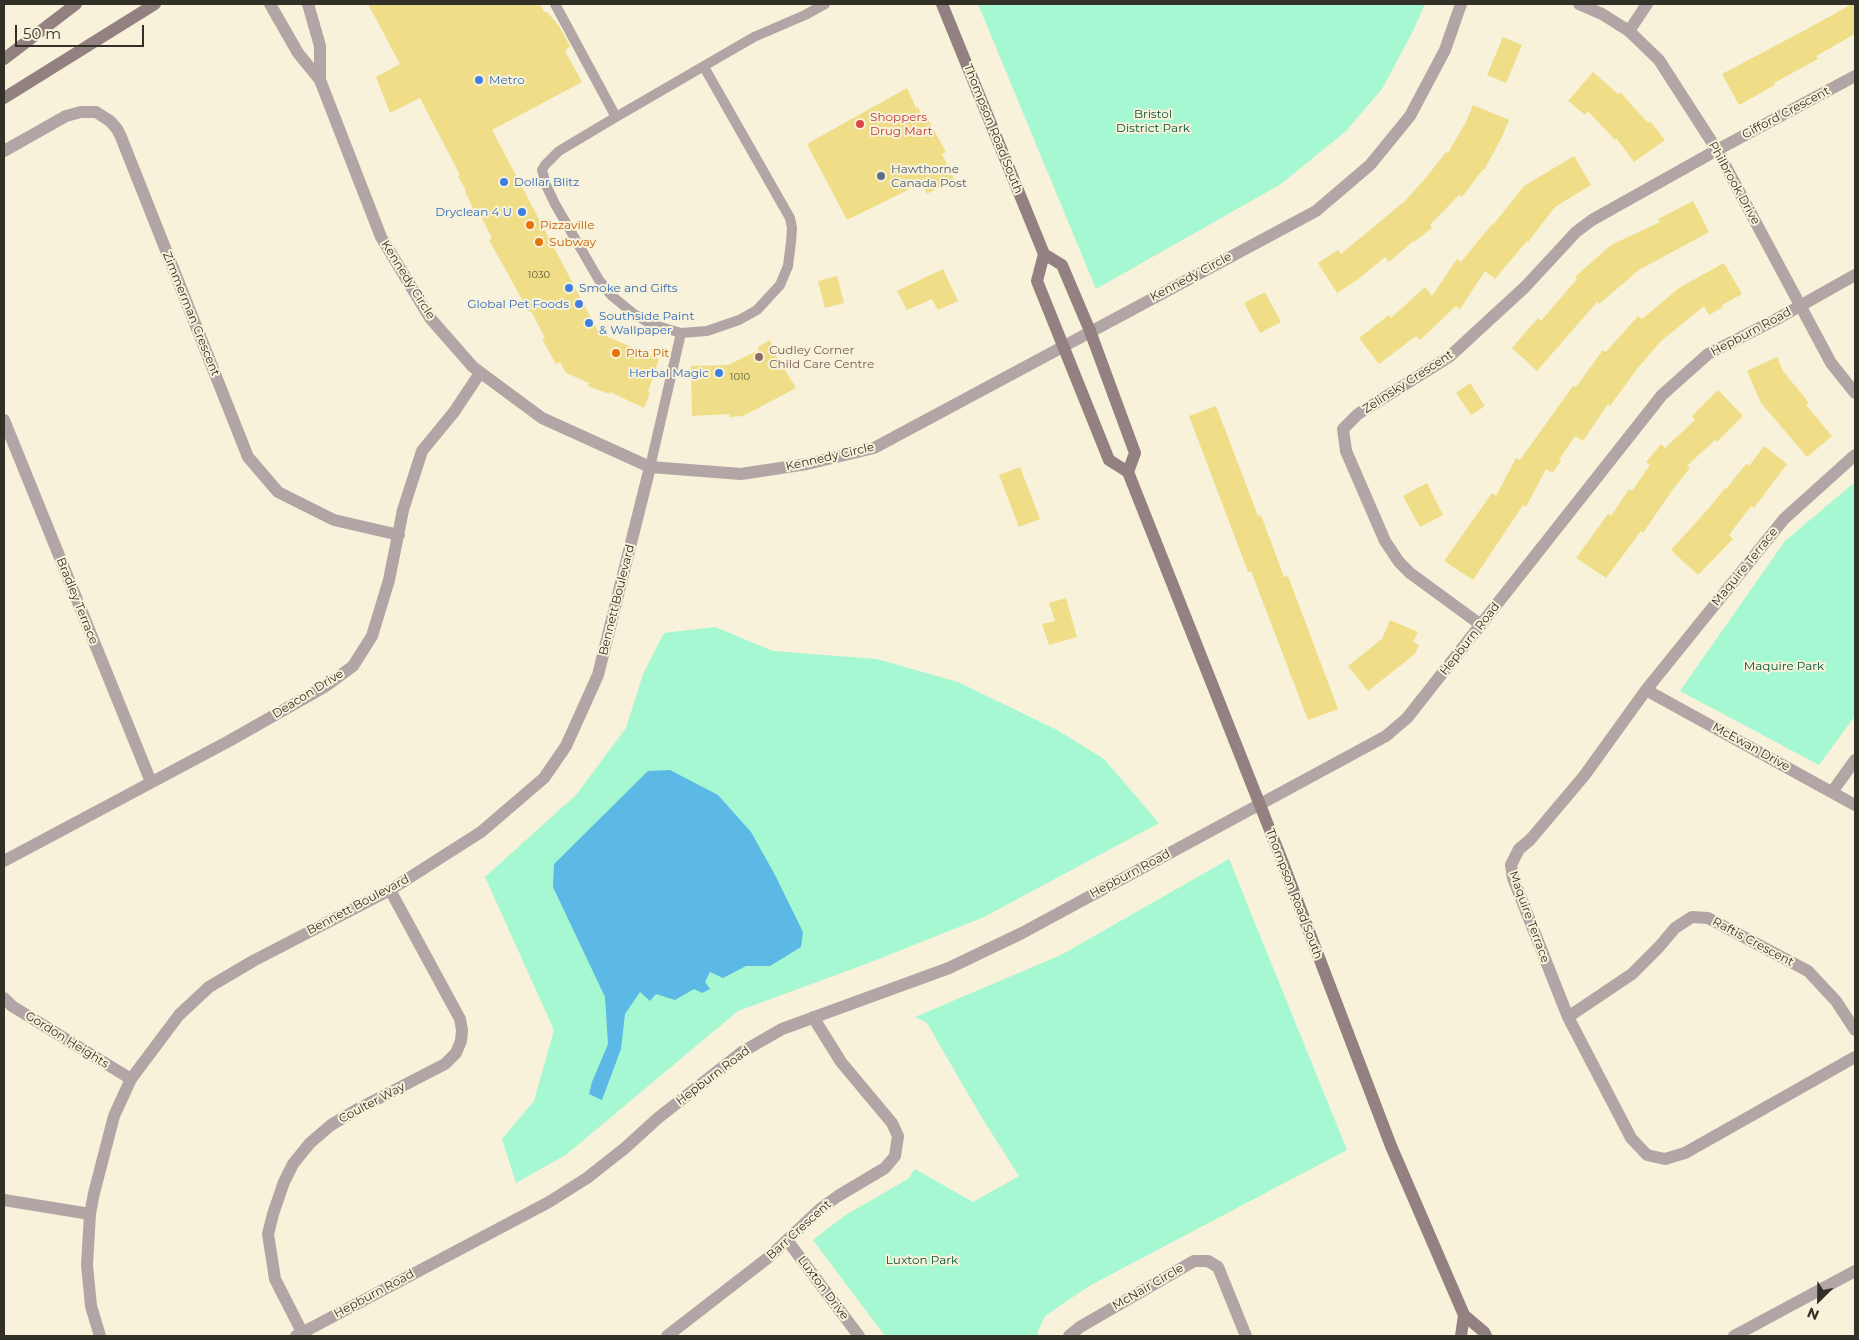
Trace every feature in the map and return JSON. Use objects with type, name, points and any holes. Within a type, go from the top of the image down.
[{"type":"main road","points":[[4,59],[76,4]]},
{"type":"main road","points":[[4,98],[155,4]]},
{"type":"main road","name":"Thompson Road South","points":[[942,4],[1044,254]]},
{"type":"main road","points":[[1044,254],[1062,265],[1090,331],[1135,453],[1128,472],[1109,460],[1037,281],[1044,254]]},
{"type":"main road","name":"Thompson Road South","points":[[1128,472],[1260,804],[1388,1138],[1464,1315],[1484,1332],[1486,1336]]},
{"type":"main road","points":[[1460,1336],[1464,1315]]},
{"type":"street","name":"Kennedy Circle","points":[[270,4],[298,52],[320,80],[381,237],[430,318],[473,367],[542,418],[650,467],[741,474],[807,464],[874,448],[1316,211],[1370,165],[1410,116],[1445,50],[1461,4]]},
{"type":"street","name":"Kennedy Circle","points":[[308,4],[320,46],[320,80]]},
{"type":"street","name":"Philbrook Drive","points":[[1579,4],[1602,14],[1629,31],[1659,60],[1717,150],[1831,363],[1855,393]]},
{"type":"street","points":[[1629,31],[1647,4]]},
{"type":"street","name":"Gifford Crescent","points":[[1717,150],[1855,76]]},
{"type":"street","name":"Zimmerman Crescent","points":[[4,151],[66,116],[81,112],[96,112],[110,121],[121,137],[248,457],[278,492],[334,520],[399,535]]},
{"type":"street","name":"Zelinsky Crescent","points":[[1481,625],[1410,573],[1399,562],[1385,541],[1346,451],[1343,429],[1358,414],[1449,357],[1525,288],[1576,232],[1592,220],[1717,150]]},
{"type":"street","name":"Hepburn Road","points":[[299,1334],[549,1202],[587,1178],[625,1148],[658,1118],[742,1052],[782,1029],[957,964],[1022,932],[1386,736],[1407,718],[1662,395],[1708,354],[1855,275]]},
{"type":"street","name":"Deacon Drive","points":[[4,861],[326,686],[353,666],[372,636],[389,580],[403,510],[422,451],[454,412],[480,372]]},
{"type":"street","name":"Bradley Terrace","points":[[4,420],[151,782]]},
{"type":"street","name":"Maquire Terrace","points":[[1855,455],[1784,519],[1646,690],[1584,776],[1530,840],[1519,849],[1510,865],[1513,878],[1568,1017],[1630,1138],[1647,1155],[1665,1160],[1685,1153],[1855,1057]]},
{"type":"street","name":"Bennett Boulevard","points":[[100,1336],[91,1306],[87,1265],[90,1214],[114,1116],[131,1079],[179,1015],[209,987],[261,957],[390,890],[481,832],[544,778],[566,746],[598,675],[650,467]]},
{"type":"street","name":"McEwan Drive","points":[[1646,690],[1855,805]]},
{"type":"street","points":[[1832,792],[1855,760]]},
{"type":"street","name":"Coulter Way","points":[[299,1334],[275,1279],[268,1234],[272,1214],[293,1164],[310,1143],[331,1125],[445,1064],[456,1053],[461,1042],[462,1030],[460,1019],[390,890]]},
{"type":"street","name":"Raftis Crescent","points":[[1568,1017],[1632,974],[1675,928],[1692,917],[1708,918],[1808,971],[1836,1001],[1855,1030]]},
{"type":"street","name":"Gordon Heights","points":[[4,998],[12,1006],[131,1079]]},
{"type":"street","name":"Barr Crescent","points":[[667,1336],[769,1258],[820,1209],[885,1168],[895,1156],[898,1147],[898,1136],[892,1123],[842,1062],[813,1017]]},
{"type":"street","points":[[4,1200],[90,1214]]},
{"type":"street","name":"Luxton Drive","points":[[787,1240],[859,1336]]},
{"type":"street","name":"McNair Circle","points":[[1069,1336],[1080,1327],[1194,1261],[1208,1261],[1218,1267],[1246,1336]]},
{"type":"street","points":[[1734,1336],[1855,1271]]},
{"type":"lane","points":[[555,4],[616,117]]},
{"type":"lane","points":[[704,67],[790,218],[792,242],[788,266],[780,285],[757,310],[740,320],[707,331],[681,333],[651,324],[634,314],[612,296],[599,280],[546,185],[543,174],[545,165],[559,151],[754,37],[805,15],[825,4]]},
{"type":"lane","points":[[650,467],[681,333]]},
{"type":"green space","name":"Bristol District Park","points":[[978,4],[1425,4],[1382,89],[1346,131],[1281,184],[1096,289]]},
{"type":"green space","name":"Maquire Park","points":[[1855,482],[1855,716],[1819,765],[1680,691],[1785,541]]},
{"type":"green space","points":[[715,627],[773,651],[877,659],[958,682],[1057,730],[1104,759],[1159,823],[984,917],[866,964],[738,1011],[567,1154],[516,1183],[502,1139],[534,1101],[554,1030],[485,877],[576,795],[626,728],[643,674],[664,633]]},
{"type":"green space","name":"Luxton Park","points":[[1229,859],[1347,1150],[1089,1286],[1045,1316],[1038,1331],[1038,1336],[885,1336],[813,1240],[844,1216],[908,1179],[915,1169],[973,1202],[1019,1176],[982,1118],[927,1023],[915,1017],[1061,955]]},
{"type":"water","points":[[670,770],[718,795],[751,832],[803,932],[801,947],[770,966],[746,966],[723,978],[710,972],[705,982],[710,989],[702,993],[694,989],[675,1000],[656,994],[650,1001],[640,992],[625,1014],[621,1049],[602,1100],[589,1094],[608,1044],[605,997],[553,887],[554,864],[648,771]]},
{"type":"building","points":[[368,4],[540,4],[544,12],[547,12],[559,26],[570,46],[565,51],[582,82],[492,130],[599,333],[659,359],[644,408],[610,392],[609,394],[588,386],[589,383],[566,373],[560,362],[556,364],[542,339],[545,338],[531,311],[529,312],[489,240],[492,238],[478,211],[475,213],[458,176],[460,175],[420,98],[390,113],[376,77],[400,64]]},
{"type":"building","points":[[1855,4],[1855,34],[1816,56],[1818,59],[1739,105],[1722,74]]},
{"type":"building","points":[[1503,37],[1522,45],[1506,83],[1487,75]]},
{"type":"building","points":[[1593,72],[1618,94],[1620,92],[1648,123],[1650,121],[1665,140],[1634,162],[1616,138],[1615,140],[1588,111],[1585,115],[1568,101]]},
{"type":"building","points":[[907,88],[916,108],[918,107],[921,114],[924,112],[946,152],[942,154],[954,179],[927,194],[922,183],[847,220],[807,144]]},
{"type":"building","points":[[1473,105],[1509,120],[1484,170],[1462,197],[1459,195],[1430,225],[1432,228],[1413,241],[1389,262],[1385,257],[1357,280],[1337,293],[1318,263],[1338,250],[1341,254],[1405,201],[1446,152],[1448,153],[1466,122]]},
{"type":"building","points":[[1574,156],[1591,185],[1555,207],[1528,242],[1495,279],[1485,271],[1460,309],[1456,306],[1420,340],[1416,336],[1379,364],[1359,338],[1389,315],[1391,318],[1425,287],[1432,296],[1457,259],[1461,262],[1524,186]]},
{"type":"building","points":[[1693,201],[1709,232],[1639,270],[1599,304],[1597,302],[1537,371],[1512,348],[1538,318],[1541,321],[1577,279],[1575,277],[1611,245],[1660,222],[1658,219]]},
{"type":"building","points":[[1724,263],[1742,294],[1709,315],[1704,306],[1661,341],[1637,369],[1610,406],[1608,404],[1583,441],[1575,436],[1552,473],[1546,469],[1526,507],[1523,505],[1473,580],[1444,561],[1492,493],[1496,496],[1516,458],[1520,460],[1573,386],[1576,387],[1603,350],[1606,352],[1638,316],[1642,319],[1679,288]]},
{"type":"building","points":[[943,269],[958,301],[938,310],[932,299],[907,310],[897,291]]},
{"type":"building","points":[[837,276],[844,303],[825,308],[818,281]]},
{"type":"building","points":[[1265,292],[1281,322],[1260,333],[1244,303]]},
{"type":"building","points":[[770,340],[775,354],[796,388],[743,416],[730,417],[729,414],[692,416],[691,366],[728,365],[759,350],[758,347]]},
{"type":"building","points":[[1777,357],[1783,371],[1809,403],[1806,405],[1832,436],[1807,457],[1761,403],[1747,371]]},
{"type":"building","points":[[1470,383],[1485,406],[1471,415],[1456,393]]},
{"type":"building","points":[[1718,390],[1743,416],[1717,442],[1715,440],[1687,466],[1690,468],[1643,533],[1641,531],[1606,578],[1576,558],[1608,514],[1611,516],[1629,489],[1632,491],[1650,465],[1646,462],[1661,444],[1665,448],[1695,420],[1692,416]]},
{"type":"building","points":[[1216,406],[1258,516],[1261,515],[1284,577],[1288,576],[1338,709],[1308,720],[1251,571],[1248,572],[1189,416]]},
{"type":"building","points":[[1764,446],[1787,464],[1754,508],[1751,506],[1729,535],[1733,539],[1698,575],[1671,550],[1746,464],[1749,466]]},
{"type":"building","points":[[1020,467],[1040,519],[1019,527],[999,475]]},
{"type":"building","points":[[1427,483],[1443,515],[1420,527],[1403,496]]},
{"type":"building","points":[[1066,598],[1077,637],[1049,645],[1042,624],[1055,621],[1049,603]]},
{"type":"building","points":[[1390,620],[1418,632],[1413,642],[1419,645],[1415,654],[1368,691],[1348,666],[1382,639]]},
{"type":"place","name":"Metro","points":[[479,80]]},
{"type":"place","name":"Shoppers Drug Mart","points":[[860,124]]},
{"type":"place","name":"Hawthorne Canada Post","points":[[881,176]]},
{"type":"place","name":"Dollar Blitz","points":[[504,182]]},
{"type":"place","name":"Dryclean 4 U","points":[[522,212]]},
{"type":"place","name":"Pizzaville","points":[[530,225]]},
{"type":"place","name":"Subway","points":[[539,242]]},
{"type":"place","name":"Smoke and Gifts","points":[[569,288]]},
{"type":"place","name":"Global Pet Foods","points":[[579,304]]},
{"type":"place","name":"Southside Paint & Wallpaper","points":[[589,323]]},
{"type":"place","name":"Pita Pit","points":[[616,353]]},
{"type":"place","name":"Cudley Corner Child Care Centre","points":[[759,357]]},
{"type":"place","name":"Herbal Magic","points":[[719,373]]}]
